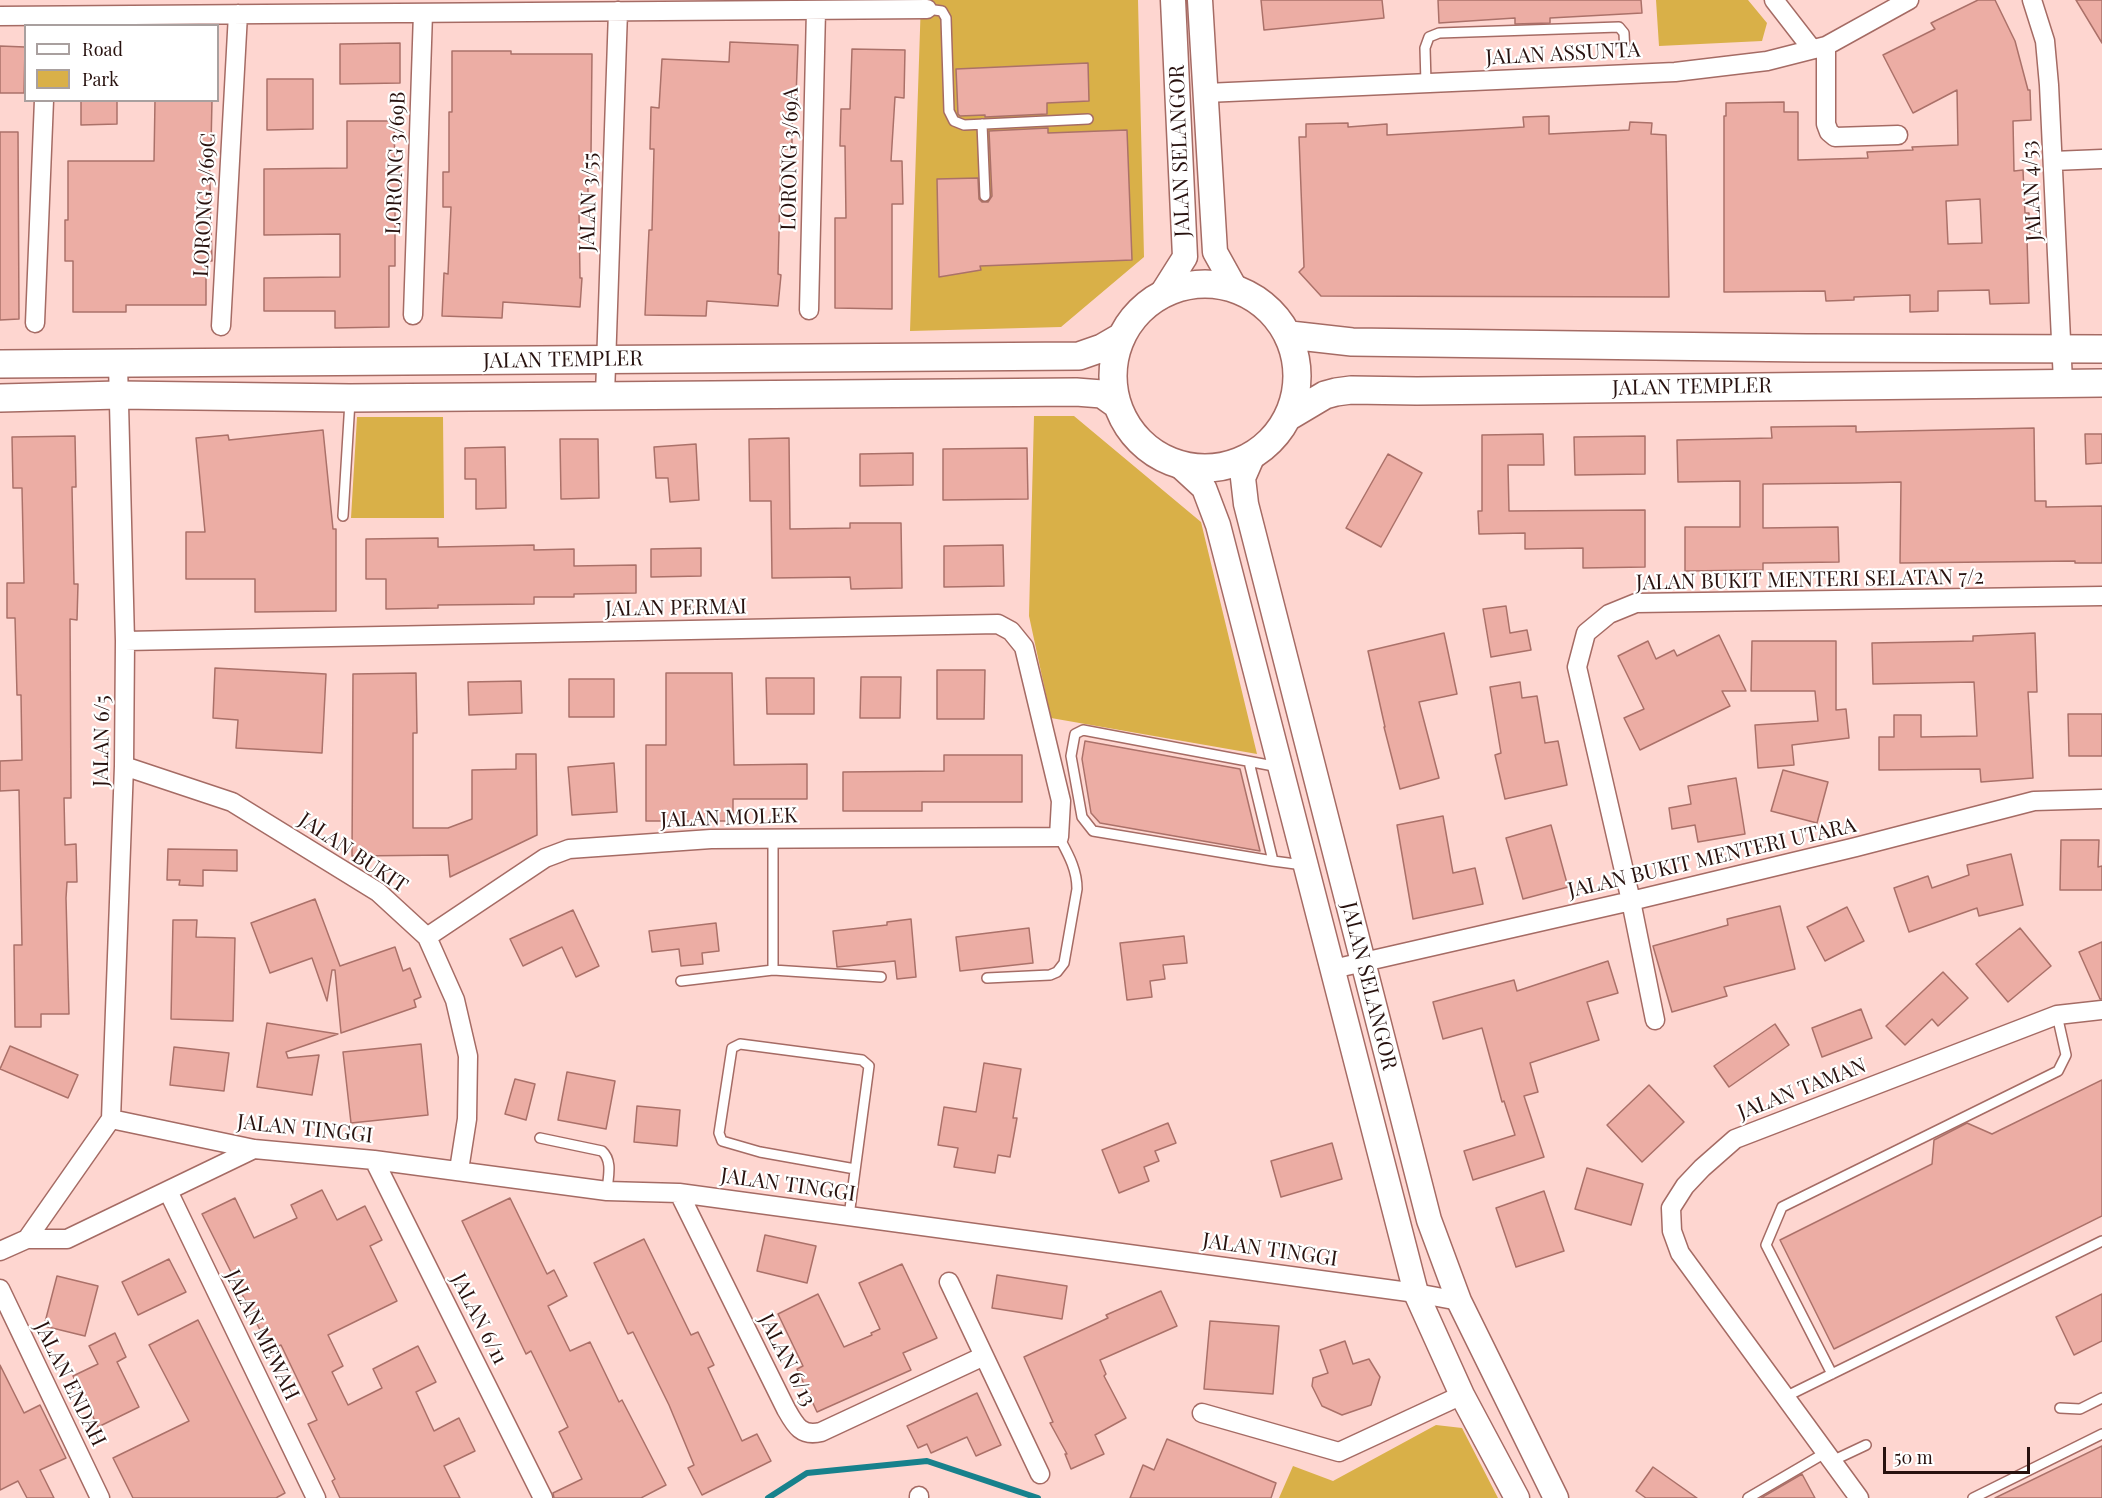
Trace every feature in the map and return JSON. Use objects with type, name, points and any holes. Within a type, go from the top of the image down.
[{"type":"main road","name":"JALAN SELANGOR","points":[[1161,295],[1185,257],[1173,0]]},
{"type":"main road","name":"JALAN SELANGOR","points":[[1200,0],[1215,252],[1235,288]]},
{"type":"main road","points":[[1209,284],[1235,288],[1257,298],[1276,314],[1290,335],[1296,362],[1296,390],[1288,417],[1273,439],[1253,455],[1229,465],[1204,469],[1179,465],[1164,460],[1143,446],[1126,427],[1116,404],[1112,382],[1113,359],[1121,337],[1137,313],[1161,295],[1184,287],[1209,284]]},
{"type":"main road","name":"JALAN TEMPLER","points":[[1290,335],[1352,342],[1712,348],[2102,349]]},
{"type":"main road","name":"JALAN TEMPLER","points":[[0,364],[1079,356],[1102,348],[1121,337]]},
{"type":"main road","name":"JALAN TEMPLER","points":[[1288,417],[1325,395],[1351,390],[2102,382]]},
{"type":"main road","name":"JALAN TEMPLER","points":[[0,398],[118,395],[350,398],[1076,392],[1102,394],[1116,404]]},
{"type":"main road","name":"JALAN SELANGOR","points":[[1253,455],[1243,478],[1246,504],[1429,1220],[1459,1301],[1556,1498]]},
{"type":"main road","name":"JALAN SELANGOR","points":[[1179,465],[1204,488],[1218,525],[1416,1293],[1462,1395],[1517,1498]]},
{"type":"street","points":[[1774,0],[1819,47],[1826,124],[1829,132],[1835,137],[1898,135]]},
{"type":"street","name":"JALAN ASSUNTA","points":[[1206,93],[1675,72],[1767,61],[1819,47],[1909,0]]},
{"type":"street","name":"JALAN 4/53","points":[[2032,0],[2045,41],[2063,382]]},
{"type":"street","points":[[0,16],[47,21],[118,8],[238,14],[319,7],[423,13],[927,9]]},
{"type":"street","name":"LORONG 3/69A","points":[[809,310],[816,10]]},
{"type":"street","name":"JALAN 3/55","points":[[605,395],[618,11]]},
{"type":"street","name":"LORONG 3/69B","points":[[413,315],[423,13]]},
{"type":"street","name":"LORONG 3/69C","points":[[221,326],[238,14]]},
{"type":"street","points":[[35,324],[44,102]]},
{"type":"street","points":[[2053,161],[2102,159]]},
{"type":"street","name":"JALAN 6/5","points":[[111,1119],[124,766],[126,641],[118,364]]},
{"type":"street","name":"JALAN BUKIT MENTERI SELATAN 7/2","points":[[1655,1020],[1631,901],[1577,667],[1586,633],[1609,614],[1636,603],[2102,596]]},
{"type":"street","name":"JALAN PERMAI","points":[[126,641],[998,624],[1019,638],[1028,656],[1061,801],[1059,837]]},
{"type":"street","name":"JALAN BUKIT","points":[[124,766],[232,802],[378,892],[427,937],[455,1000],[468,1056],[467,1119],[459,1170]]},
{"type":"street","name":"JALAN BUKIT MENTERI UTARA","points":[[1333,969],[1631,901],[2034,801],[2102,799]]},
{"type":"street","name":"JALAN MOLEK","points":[[427,937],[545,858],[558,852],[582,848],[711,839],[1059,837]]},
{"type":"street","name":"JALAN TAMAN","points":[[1859,1498],[1680,1253],[1671,1230],[1671,1208],[1702,1168],[1735,1139],[2057,1015],[2102,1010]]},
{"type":"street","points":[[27,1239],[111,1119]]},
{"type":"street","name":"JALAN TINGGI","points":[[111,1119],[254,1149],[459,1170],[607,1191],[678,1193],[1416,1293],[1459,1301]]},
{"type":"street","points":[[0,1251],[27,1239],[67,1239],[254,1149]]},
{"type":"street","name":"JALAN 6/11","points":[[374,1160],[543,1498]]},
{"type":"street","name":"JALAN MEWAH","points":[[168,1191],[316,1498]]},
{"type":"street","name":"JALAN 6/13","points":[[678,1193],[786,1409],[794,1424],[806,1434],[821,1432],[984,1356]]},
{"type":"street","points":[[949,1282],[1040,1474]]},
{"type":"street","name":"JALAN ENDAH","points":[[0,1289],[100,1498]]},
{"type":"street","points":[[1202,1413],[1339,1452],[1462,1395]]},
{"type":"lane","points":[[927,9],[942,10],[946,18],[950,116],[958,124],[1088,119]]},
{"type":"lane","points":[[1426,83],[1425,48],[1429,37],[1440,33],[1618,27],[1624,33],[1624,54]]},
{"type":"lane","points":[[982,124],[985,196]]},
{"type":"lane","points":[[343,516],[350,398]]},
{"type":"lane","points":[[1281,767],[1083,730],[1076,734],[1071,756],[1082,817],[1093,831],[1306,865]]},
{"type":"lane","points":[[1249,762],[1273,861]]},
{"type":"lane","points":[[987,978],[1050,975],[1057,972],[1064,963],[1077,879],[1075,868],[1059,837]]},
{"type":"lane","points":[[773,839],[773,970]]},
{"type":"lane","points":[[681,981],[773,970],[880,977]]},
{"type":"lane","points":[[1832,1374],[1766,1245],[1782,1207],[2058,1071],[2066,1055],[2057,1015]]},
{"type":"lane","points":[[849,1216],[869,1070],[866,1062],[740,1044],[732,1048],[718,1133],[722,1141],[760,1152],[855,1169]]},
{"type":"lane","points":[[540,1138],[602,1151],[608,1159],[607,1191]]},
{"type":"lane","points":[[1785,1397],[2102,1241]]},
{"type":"lane","points":[[2060,1408],[2080,1409],[2102,1398]]},
{"type":"lane","points":[[1973,1498],[2102,1434]]},
{"type":"lane","points":[[1748,1498],[1829,1457],[1866,1445]]},
{"type":"green space","points":[[921,0],[1138,0],[1144,257],[1061,327],[910,331]]},
{"type":"green space","points":[[1656,0],[1748,0],[1767,23],[1762,41],[1659,46]]},
{"type":"green space","points":[[1034,416],[1074,416],[1201,522],[1257,754],[1051,718],[1029,616]]},
{"type":"green space","points":[[357,417],[443,417],[444,518],[351,518]]},
{"type":"green space","points":[[1436,1425],[1462,1428],[1498,1498],[1279,1498],[1293,1466],[1333,1481]]},
{"type":"building","points":[[1261,0],[1382,0],[1384,18],[1264,30]]},
{"type":"building","points":[[1438,0],[1641,0],[1642,13],[1550,18],[1550,23],[1515,24],[1515,18],[1439,23]]},
{"type":"building","points":[[1978,0],[1995,0],[2015,41],[2028,90],[2030,90],[2031,120],[2013,121],[2014,171],[2023,170],[2025,213],[2029,213],[2030,239],[2027,239],[2029,303],[1990,304],[1989,290],[1938,291],[1938,311],[1910,312],[1910,295],[1854,297],[1854,300],[1826,301],[1825,291],[1724,292],[1724,116],[1726,116],[1726,103],[1784,102],[1784,112],[1798,112],[1798,160],[1868,158],[1867,152],[1958,145],[1957,90],[1913,113],[1883,55],[1935,29],[1931,23]],"holes":[[[1980,199],[1982,243],[1948,244],[1946,201]]]},
{"type":"building","points":[[2076,0],[2102,0],[2102,43]]},
{"type":"building","points":[[730,42],[798,45],[796,97],[792,97],[792,149],[781,149],[778,274],[781,275],[778,306],[707,301],[706,316],[645,315],[649,230],[652,230],[654,149],[650,149],[651,107],[659,108],[662,59],[729,62]]},
{"type":"building","points":[[400,43],[400,83],[340,84],[340,44]]},
{"type":"building","points":[[0,46],[24,47],[24,93],[0,93]]},
{"type":"building","points":[[852,49],[905,50],[904,98],[895,97],[891,161],[902,161],[903,204],[892,204],[892,309],[835,308],[835,218],[846,218],[845,146],[840,146],[841,109],[850,109]]},
{"type":"building","points":[[452,51],[592,54],[588,211],[579,211],[580,278],[582,278],[580,307],[503,302],[502,318],[442,316],[444,273],[448,274],[451,207],[443,207],[443,172],[449,172]]},
{"type":"building","points":[[1088,63],[1089,101],[1047,103],[1047,114],[985,117],[985,115],[960,116],[958,114],[956,69]]},
{"type":"building","points":[[267,79],[313,79],[313,129],[267,130]]},
{"type":"building","points":[[81,102],[117,102],[117,124],[81,125]]},
{"type":"building","points":[[155,102],[212,102],[211,147],[209,147],[212,261],[206,261],[206,305],[126,305],[126,312],[73,312],[73,261],[65,261],[68,161],[154,161]]},
{"type":"building","points":[[1549,116],[1549,134],[1629,130],[1630,122],[1652,123],[1651,134],[1666,135],[1669,297],[1321,296],[1299,272],[1304,267],[1299,137],[1306,137],[1306,124],[1348,123],[1348,127],[1387,124],[1387,135],[1524,127],[1523,117]]},
{"type":"building","points":[[347,121],[394,121],[395,169],[399,169],[399,208],[395,208],[395,266],[389,266],[389,327],[335,328],[335,311],[264,311],[264,278],[340,277],[340,234],[264,235],[264,169],[347,168]]},
{"type":"building","points":[[1048,128],[1048,133],[1127,130],[1132,260],[980,266],[981,270],[939,277],[937,179],[978,178],[979,199],[982,202],[988,202],[992,196],[989,131]]},
{"type":"building","points":[[0,132],[18,132],[19,319],[0,320]]},
{"type":"building","points":[[1856,426],[1856,432],[2034,428],[2035,501],[2046,501],[2046,507],[2102,506],[2102,563],[2075,563],[2075,561],[1900,563],[1901,482],[1763,484],[1763,528],[1838,527],[1839,562],[1763,563],[1763,570],[1685,571],[1685,527],[1740,527],[1740,481],[1678,482],[1677,440],[1772,438],[1771,427]]},
{"type":"building","points":[[323,430],[333,529],[336,529],[336,611],[255,612],[255,579],[186,579],[186,532],[205,532],[196,438],[228,435],[229,440]]},
{"type":"building","points":[[1543,434],[1544,465],[1508,465],[1509,511],[1645,510],[1645,567],[1583,568],[1583,548],[1525,549],[1525,533],[1479,534],[1478,511],[1482,511],[1482,435]]},
{"type":"building","points":[[2085,434],[2102,434],[2102,463],[2086,464]]},
{"type":"building","points":[[75,436],[76,487],[72,487],[74,584],[78,584],[77,620],[70,619],[71,798],[64,798],[65,845],[76,844],[77,882],[67,882],[66,898],[69,1014],[41,1014],[41,1027],[15,1027],[14,945],[22,945],[19,790],[0,791],[0,761],[22,760],[21,695],[17,695],[15,618],[7,618],[7,583],[24,583],[22,488],[13,488],[12,437]]},
{"type":"building","points":[[1645,436],[1645,474],[1575,475],[1574,437]]},
{"type":"building","points":[[789,438],[790,529],[850,528],[850,523],[901,523],[902,588],[851,589],[850,577],[772,578],[771,501],[750,501],[749,439]]},
{"type":"building","points":[[560,439],[598,439],[599,498],[561,499]]},
{"type":"building","points":[[696,444],[699,500],[670,502],[668,478],[656,478],[654,447]]},
{"type":"building","points":[[505,447],[506,508],[476,509],[476,479],[465,479],[465,448]]},
{"type":"building","points":[[1027,448],[1028,499],[943,500],[943,449]]},
{"type":"building","points":[[913,453],[913,485],[860,486],[860,454]]},
{"type":"building","points":[[1388,454],[1422,473],[1381,547],[1346,528]]},
{"type":"building","points":[[438,538],[438,547],[534,545],[534,550],[574,549],[574,566],[636,565],[636,593],[534,597],[534,604],[438,605],[438,608],[386,609],[386,579],[366,579],[366,539]]},
{"type":"building","points":[[1003,545],[1004,586],[944,587],[944,546]]},
{"type":"building","points":[[701,548],[701,576],[651,577],[651,549]]},
{"type":"building","points":[[1506,606],[1510,633],[1527,630],[1531,650],[1491,657],[1483,609]]},
{"type":"building","points":[[1444,633],[1457,694],[1419,702],[1439,778],[1400,789],[1368,651]]},
{"type":"building","points":[[2035,633],[2037,692],[2028,692],[2033,778],[1981,782],[1980,769],[1879,770],[1879,737],[1894,737],[1894,715],[1921,715],[1921,737],[1977,736],[1974,682],[1873,684],[1872,643],[1973,641],[1973,636]]},
{"type":"building","points":[[1719,635],[1746,691],[1722,691],[1730,706],[1640,750],[1624,718],[1644,709],[1618,656],[1648,641],[1656,659],[1674,650],[1677,656]]},
{"type":"building","points":[[1752,641],[1836,641],[1836,710],[1846,709],[1849,738],[1792,745],[1794,765],[1758,768],[1755,725],[1818,721],[1815,691],[1751,691]]},
{"type":"building","points":[[215,668],[326,674],[322,753],[236,748],[238,720],[213,718]]},
{"type":"building","points":[[937,670],[985,670],[984,719],[937,719]]},
{"type":"building","points":[[416,673],[417,733],[413,733],[413,828],[448,828],[472,819],[472,770],[516,769],[516,754],[536,754],[537,835],[450,877],[448,855],[352,856],[353,674]]},
{"type":"building","points":[[666,673],[732,673],[734,765],[807,764],[807,799],[733,799],[733,821],[646,821],[646,745],[666,745]]},
{"type":"building","points":[[861,677],[901,677],[900,718],[860,718]]},
{"type":"building","points":[[766,678],[814,678],[814,714],[767,714]]},
{"type":"building","points":[[569,679],[614,679],[614,717],[569,717]]},
{"type":"building","points":[[521,681],[522,713],[469,715],[468,682]]},
{"type":"building","points":[[1520,682],[1522,698],[1537,696],[1545,743],[1558,741],[1567,785],[1505,799],[1495,755],[1501,753],[1490,687]]},
{"type":"building","points":[[2068,714],[2102,714],[2102,756],[2069,756]]},
{"type":"building","points":[[1085,741],[1240,769],[1260,851],[1100,823],[1091,813],[1082,759]]},
{"type":"building","points":[[944,755],[1022,755],[1022,802],[922,802],[922,811],[843,811],[843,772],[944,771]]},
{"type":"building","points":[[614,763],[617,812],[572,815],[568,767]]},
{"type":"building","points":[[1783,770],[1828,782],[1817,823],[1771,811]]},
{"type":"building","points":[[1736,778],[1745,834],[1698,842],[1695,825],[1672,829],[1669,808],[1691,804],[1688,786]]},
{"type":"building","points":[[1443,816],[1453,873],[1475,868],[1483,904],[1413,919],[1397,825]]},
{"type":"building","points":[[1551,825],[1568,887],[1523,899],[1506,838]]},
{"type":"building","points":[[2061,840],[2099,840],[2098,867],[2102,866],[2102,890],[2060,890]]},
{"type":"building","points":[[168,849],[237,850],[237,871],[203,870],[203,886],[179,885],[180,880],[167,880]]},
{"type":"building","points":[[2011,854],[2023,905],[1979,916],[1977,908],[1909,932],[1894,888],[1928,876],[1932,888],[1969,875],[1967,865]]},
{"type":"building","points":[[315,899],[340,966],[395,947],[403,971],[410,968],[421,997],[414,1000],[416,1007],[341,1033],[335,970],[332,970],[327,1001],[312,958],[270,973],[251,923]]},
{"type":"building","points":[[1780,906],[1795,969],[1724,987],[1727,996],[1672,1012],[1653,946],[1728,925],[1727,919]]},
{"type":"building","points":[[1847,907],[1864,941],[1825,961],[1807,927]]},
{"type":"building","points":[[573,910],[599,966],[576,977],[562,947],[523,966],[510,939]]},
{"type":"building","points":[[911,919],[916,977],[897,979],[895,961],[837,967],[833,931],[887,925],[887,922]]},
{"type":"building","points":[[173,920],[197,920],[196,937],[235,938],[233,1021],[171,1019]]},
{"type":"building","points":[[716,923],[719,951],[702,953],[703,964],[681,966],[679,949],[652,952],[649,931]]},
{"type":"building","points":[[1029,928],[1033,963],[960,971],[956,937]]},
{"type":"building","points":[[2020,928],[2051,966],[2008,1002],[1976,964]]},
{"type":"building","points":[[1184,936],[1187,963],[1163,965],[1165,979],[1150,981],[1152,997],[1127,1000],[1120,943]]},
{"type":"building","points":[[2102,942],[2102,999],[2100,999],[2079,952]]},
{"type":"building","points":[[1608,961],[1618,993],[1587,1002],[1599,1040],[1530,1063],[1538,1092],[1524,1096],[1544,1157],[1473,1180],[1464,1151],[1515,1135],[1504,1101],[1502,1102],[1482,1028],[1443,1039],[1433,1002],[1514,980],[1517,991]]},
{"type":"building","points":[[1943,972],[1968,998],[1938,1026],[1932,1019],[1905,1045],[1886,1026]]},
{"type":"building","points":[[1861,1009],[1872,1038],[1822,1057],[1812,1028]]},
{"type":"building","points":[[267,1023],[338,1034],[286,1052],[288,1058],[319,1055],[312,1095],[257,1087]]},
{"type":"building","points":[[1775,1024],[1789,1045],[1729,1087],[1714,1066]]},
{"type":"building","points":[[421,1044],[428,1115],[351,1123],[343,1052]]},
{"type":"building","points":[[10,1046],[78,1075],[68,1098],[0,1069]]},
{"type":"building","points":[[174,1047],[229,1053],[224,1091],[170,1085]]},
{"type":"building","points":[[984,1063],[1021,1069],[1013,1118],[1017,1118],[1010,1157],[998,1155],[995,1173],[954,1167],[958,1148],[938,1145],[944,1107],[976,1112]]},
{"type":"building","points":[[567,1072],[615,1081],[606,1129],[558,1120]]},
{"type":"building","points":[[515,1079],[535,1084],[526,1120],[505,1114]]},
{"type":"building","points":[[2102,1080],[2102,1216],[1834,1349],[1780,1240],[1932,1164],[1934,1140],[1967,1123],[1992,1134]]},
{"type":"building","points":[[1649,1085],[1684,1122],[1642,1162],[1607,1125]]},
{"type":"building","points":[[637,1106],[680,1110],[677,1146],[634,1142]]},
{"type":"building","points":[[1168,1123],[1176,1143],[1155,1151],[1159,1161],[1144,1167],[1149,1181],[1119,1193],[1102,1150]]},
{"type":"building","points":[[1332,1143],[1342,1179],[1281,1197],[1271,1161]]},
{"type":"building","points":[[1587,1168],[1643,1184],[1631,1225],[1575,1209]]},
{"type":"building","points":[[322,1190],[337,1220],[365,1206],[382,1240],[370,1246],[397,1301],[328,1335],[343,1366],[332,1372],[348,1405],[382,1388],[373,1369],[418,1346],[436,1382],[416,1392],[434,1431],[459,1418],[475,1451],[444,1466],[460,1498],[340,1498],[332,1481],[335,1479],[308,1424],[317,1420],[281,1345],[270,1350],[202,1214],[235,1198],[254,1238],[297,1218],[291,1205]]},
{"type":"building","points":[[1544,1191],[1564,1251],[1516,1267],[1496,1208]]},
{"type":"building","points":[[510,1198],[547,1274],[554,1270],[567,1296],[548,1306],[570,1351],[590,1342],[619,1402],[622,1400],[666,1485],[641,1498],[554,1498],[553,1493],[582,1479],[559,1432],[568,1427],[531,1351],[526,1354],[462,1221]]},
{"type":"building","points":[[765,1235],[816,1246],[807,1283],[757,1271]]},
{"type":"building","points":[[644,1239],[691,1335],[698,1332],[714,1365],[708,1368],[742,1441],[757,1434],[771,1461],[702,1495],[688,1468],[694,1465],[669,1405],[633,1332],[628,1334],[594,1263]]},
{"type":"building","points":[[169,1259],[186,1292],[138,1315],[122,1282]]},
{"type":"building","points":[[902,1264],[937,1338],[903,1353],[911,1370],[817,1412],[797,1369],[803,1366],[778,1314],[818,1294],[844,1347],[880,1329],[859,1283]]},
{"type":"building","points":[[997,1275],[1067,1286],[1062,1319],[992,1308]]},
{"type":"building","points":[[57,1276],[98,1286],[85,1336],[44,1326]]},
{"type":"building","points":[[1161,1291],[1177,1326],[1100,1360],[1106,1374],[1104,1376],[1126,1418],[1095,1435],[1104,1454],[1071,1469],[1065,1454],[1067,1454],[1050,1423],[1053,1422],[1024,1357],[1108,1318],[1106,1315]]},
{"type":"building","points":[[2102,1294],[2102,1341],[2074,1355],[2056,1317]]},
{"type":"building","points":[[198,1320],[285,1493],[276,1498],[133,1498],[113,1458],[189,1421],[149,1345]]},
{"type":"building","points":[[1210,1321],[1279,1326],[1273,1394],[1204,1389]]},
{"type":"building","points":[[115,1333],[126,1357],[117,1362],[139,1407],[98,1427],[73,1376],[98,1364],[89,1346]]},
{"type":"building","points":[[1345,1341],[1353,1364],[1369,1359],[1380,1377],[1371,1405],[1342,1415],[1322,1406],[1312,1386],[1313,1378],[1328,1373],[1320,1350]]},
{"type":"building","points":[[0,1365],[24,1413],[40,1405],[66,1458],[40,1470],[54,1498],[27,1498],[18,1481],[0,1490]]},
{"type":"building","points":[[977,1393],[1001,1445],[976,1456],[967,1437],[931,1453],[927,1444],[918,1448],[907,1426]]},
{"type":"building","points":[[1167,1439],[1276,1483],[1271,1498],[1130,1498],[1143,1465],[1154,1470]]},
{"type":"building","points":[[2102,1446],[2102,1498],[1995,1498]]},
{"type":"building","points":[[1653,1467],[1697,1498],[1646,1498],[1636,1491]]},
{"type":"building","points":[[1802,1474],[1815,1498],[1761,1498]]},
{"type":"waterway","points":[[768,1498],[807,1473],[927,1461],[1038,1498]]}]
